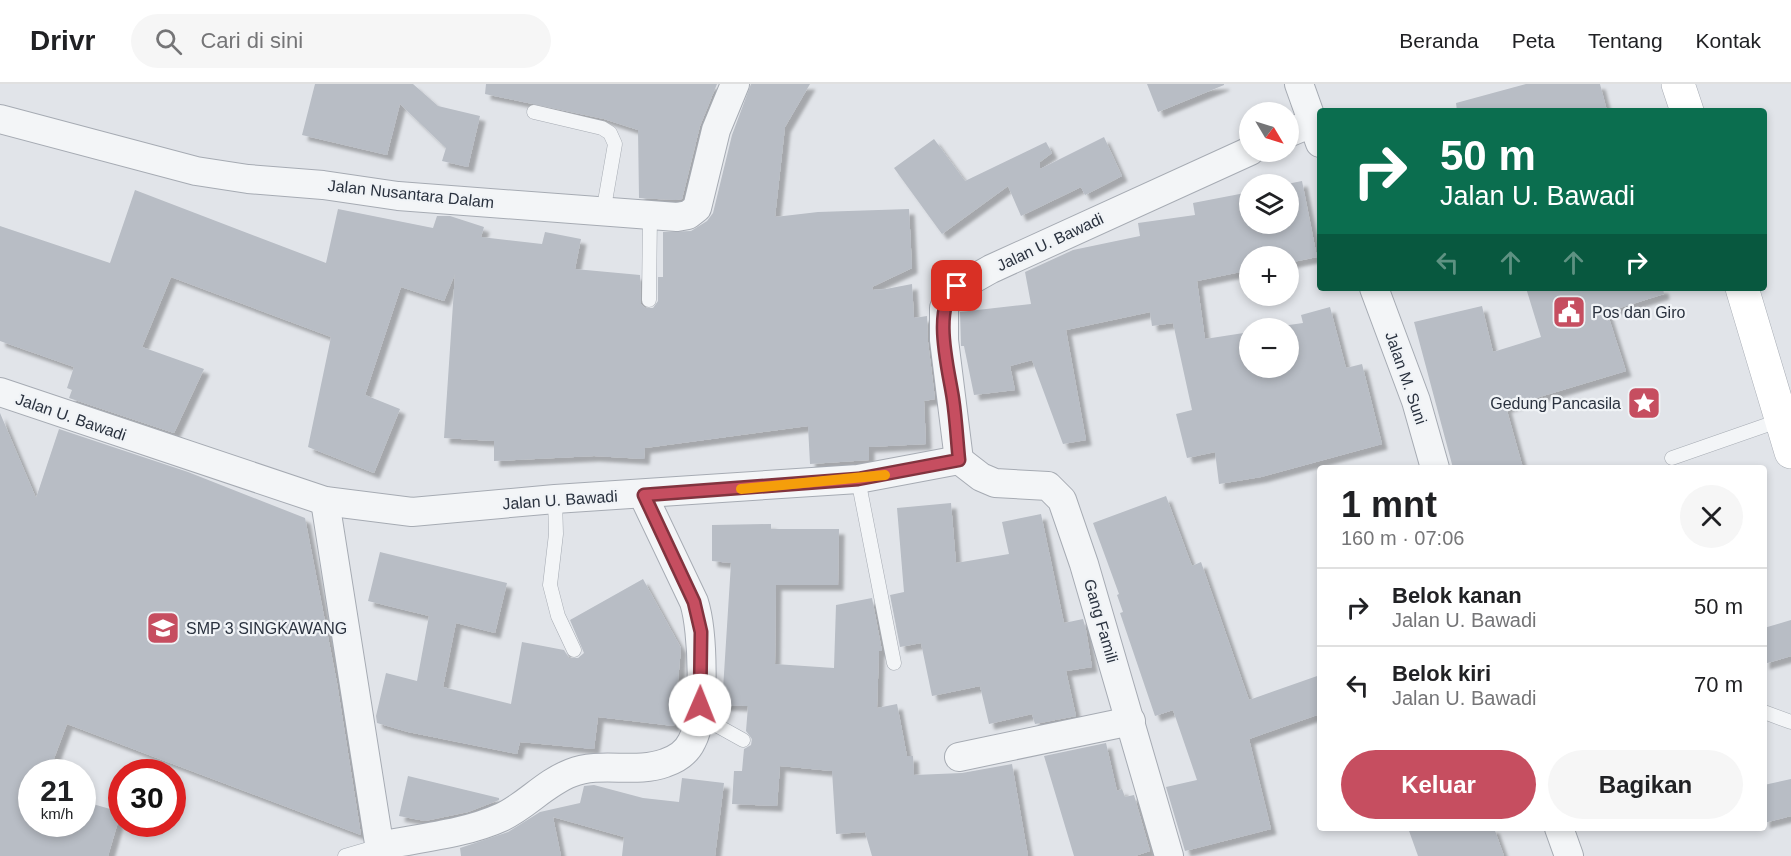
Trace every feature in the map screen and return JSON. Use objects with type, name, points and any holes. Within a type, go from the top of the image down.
[{"type":"main road","points":[[1677,84],[1686,108]]},
{"type":"main road","points":[[1743,291],[1791,452]]},
{"type":"street","name":"Jalan Nusantara Dalam","points":[[0,119],[196,171],[398,196],[677,218],[688,215],[696,208],[716,130],[735,84]]},
{"type":"street","points":[[1299,84],[1307,133]]},
{"type":"street","name":"Jalan U. Bawadi","points":[[0,392],[325,501],[412,512],[555,499],[644,495],[858,479],[959,460],[944,340],[944,308],[950,292],[992,269],[1239,156]]},
{"type":"street","name":"Jalan M. Suni","points":[[1375,291],[1416,401],[1434,465]]},
{"type":"street","name":"Gang Famili","points":[[959,460],[981,477],[995,483],[1048,486],[1062,500],[1084,564],[1170,856]]},
{"type":"street","points":[[325,501],[380,851],[484,825],[528,803],[551,784],[571,773],[598,766],[637,767],[664,764],[682,754],[692,742],[697,730],[698,715],[700,619],[644,495]]},
{"type":"street","points":[[959,757],[1131,721]]},
{"type":"street","points":[[1560,831],[1569,856]]},
{"type":"lane","points":[[534,112],[602,128],[610,133],[615,144],[603,213]]},
{"type":"lane","points":[[649,300],[650,215]]},
{"type":"lane","points":[[1672,458],[1781,419]]},
{"type":"lane","points":[[858,479],[894,663]]},
{"type":"lane","points":[[555,499],[556,534],[550,585],[558,616],[574,650]]},
{"type":"lane","points":[[1767,713],[1791,722]]},
{"type":"lane","points":[[698,715],[743,740]]},
{"type":"lane","points":[[345,856],[380,851]]},
{"type":"building","points":[[315,84],[413,84],[438,106],[480,116],[468,167],[442,161],[446,148],[400,104],[387,155],[302,135]]},
{"type":"building","points":[[486,84],[717,84],[700,126],[682,199],[676,200],[639,198],[638,130],[604,119],[485,94]]},
{"type":"building","points":[[751,84],[810,84],[785,127],[775,217],[818,212],[909,209],[912,268],[872,287],[873,290],[912,284],[914,318],[927,316],[935,399],[924,401],[926,444],[869,447],[869,460],[810,464],[808,426],[645,448],[644,459],[594,456],[494,461],[494,441],[444,438],[455,274],[444,301],[401,287],[365,395],[400,409],[374,473],[308,447],[331,337],[171,277],[142,347],[204,369],[174,433],[69,398],[72,390],[67,388],[74,367],[0,341],[0,226],[110,263],[135,190],[326,263],[338,209],[433,228],[437,216],[450,216],[484,227],[481,237],[542,244],[545,232],[581,239],[575,269],[640,275],[641,304],[645,308],[653,308],[658,301],[658,277],[663,277],[663,232],[691,231],[707,221],[713,213],[732,135]]},
{"type":"building","points":[[1147,84],[1224,84],[1224,85],[1158,112]]},
{"type":"building","points":[[1526,84],[1600,84],[1606,108],[1457,108],[1456,103]]},
{"type":"building","points":[[1104,137],[1122,176],[1085,195],[1081,187],[1021,216],[1008,186],[942,234],[894,168],[934,139],[965,181],[1046,142],[1052,153],[1040,162],[1040,169]]},
{"type":"building","points":[[1302,181],[1317,257],[1299,261],[1299,246],[1239,246],[1239,272],[1197,281],[1205,339],[1239,334],[1239,378],[1299,378],[1299,324],[1303,323],[1301,315],[1330,307],[1346,368],[1362,364],[1382,444],[1261,477],[1219,484],[1215,452],[1187,458],[1176,414],[1192,410],[1173,323],[1152,326],[1150,312],[1066,330],[1086,440],[1063,444],[1032,360],[1010,366],[1015,390],[974,395],[964,346],[961,346],[960,312],[1031,304],[1025,272],[1073,250],[1140,236],[1138,223],[1195,215],[1193,203],[1239,194],[1239,234],[1299,234],[1299,182]]},
{"type":"building","points":[[1527,291],[1664,291],[1664,294],[1607,312],[1626,371],[1506,407],[1522,465],[1452,465],[1414,322],[1482,306],[1493,352],[1541,337]]},
{"type":"building","name":"SMP 3 SINGKAWANG","points":[[0,413],[36,498],[59,429],[188,472],[305,518],[337,683],[361,835],[186,769],[186,759],[160,759],[67,724],[54,759],[18,759],[18,837],[96,837],[96,805],[108,808],[108,837],[114,837],[108,856],[0,856]]},
{"type":"building","points":[[1166,496],[1192,566],[1201,562],[1249,700],[1317,676],[1317,715],[1249,739],[1271,829],[1185,851],[1166,787],[1197,780],[1173,710],[1155,716],[1120,613],[1123,612],[1117,595],[1119,594],[1093,523]]},
{"type":"building","points":[[951,503],[956,563],[1009,554],[1002,522],[1041,514],[1064,623],[1083,619],[1086,630],[1092,667],[1066,671],[1076,716],[1035,724],[1032,714],[989,724],[980,686],[932,696],[921,643],[900,647],[890,595],[904,592],[897,508]]},
{"type":"building","points":[[771,524],[771,529],[839,529],[838,585],[776,585],[775,664],[834,668],[836,605],[872,598],[882,651],[879,651],[877,708],[897,704],[907,756],[913,756],[914,775],[962,773],[1012,764],[1028,856],[872,856],[865,832],[836,834],[832,771],[780,766],[777,806],[732,804],[734,771],[742,771],[744,749],[751,745],[752,739],[746,731],[748,706],[722,705],[731,563],[712,561],[712,525]]},
{"type":"building","points":[[380,552],[507,583],[495,633],[456,623],[443,687],[511,704],[522,642],[564,650],[569,658],[578,658],[584,653],[570,620],[643,579],[681,648],[674,726],[598,717],[594,749],[520,742],[517,754],[408,732],[377,723],[376,716],[386,673],[417,681],[429,616],[368,601]]},
{"type":"building","points":[[1791,620],[1791,656],[1767,663],[1767,627]]},
{"type":"building","points":[[1106,743],[1117,791],[1122,789],[1125,797],[1134,795],[1150,851],[1135,856],[1074,856],[1044,756]]},
{"type":"building","points":[[408,776],[499,798],[499,800],[468,812],[425,821],[399,816]]},
{"type":"building","points":[[682,778],[724,783],[715,856],[622,856],[624,837],[553,817],[561,856],[461,856],[460,848],[508,832],[540,812],[580,803],[584,786],[594,785],[643,798],[679,802]]},
{"type":"building","points":[[1791,779],[1791,816],[1767,822],[1767,784]]},
{"type":"building","points":[[1409,831],[1495,831],[1504,856],[1418,856]]},
{"type":"slow traffic","points":[[741,489],[885,475]]},
{"type":"place","name":"Pos dan Giro","points":[[1569,312]]},
{"type":"place","name":"Gedung Pancasila","points":[[1644,403]]},
{"type":"place","name":"SMP 3 SINGKAWANG","points":[[163,628]]},
{"type":"route","points":[[700,705],[700,619],[644,495],[858,479],[906,472],[959,460],[944,340],[944,308],[950,292],[957,286]]}]
